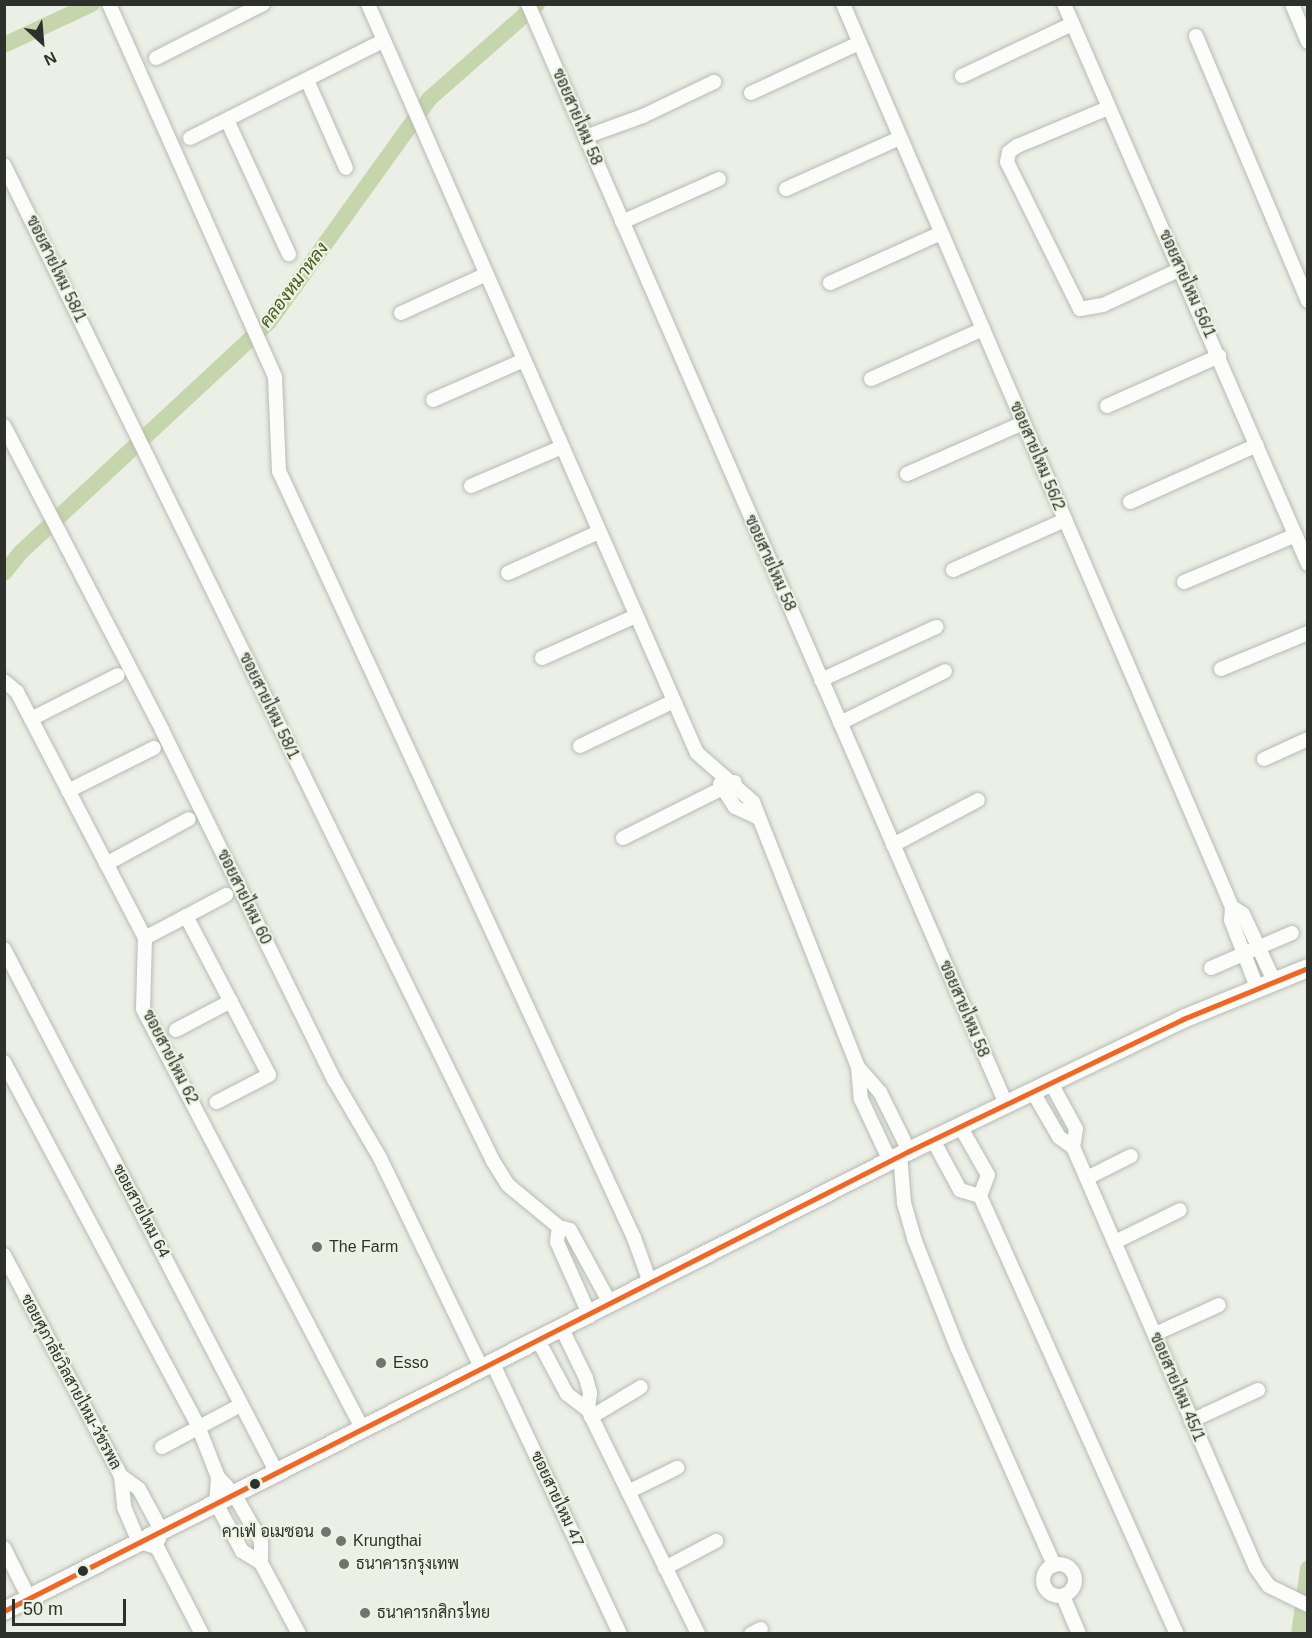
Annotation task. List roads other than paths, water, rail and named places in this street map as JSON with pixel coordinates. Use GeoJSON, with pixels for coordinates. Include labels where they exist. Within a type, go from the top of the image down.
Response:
{"type":"FeatureCollection","features":[{"type":"Feature","properties":{"kind":"main road"},"geometry":{"type":"LineString","coordinates":[[4,1611],[152,1540],[216,1503],[590,1316],[960,1126],[1183,1019],[1267,987],[1308,968]]}},
{"type":"Feature","properties":{"kind":"street"},"geometry":{"type":"LineString","coordinates":[[109,4],[275,377],[279,471],[634,1238],[651,1285]]}},
{"type":"Feature","properties":{"kind":"street"},"geometry":{"type":"LineString","coordinates":[[156,58],[263,4]]}},
{"type":"Feature","properties":{"kind":"street"},"geometry":{"type":"LineString","coordinates":[[368,4],[700,759],[719,776],[735,782],[750,796],[756,817],[858,1067],[861,1099],[900,1156]]}},
{"type":"Feature","properties":{"kind":"street","name":"ซอยสายไหม 58"},"geometry":{"type":"LineString","coordinates":[[528,4],[1006,1104]]}},
{"type":"Feature","properties":{"kind":"street","name":"ซอยสายไหม 56/2"},"geometry":{"type":"LineString","coordinates":[[843,4],[1232,907],[1231,920],[1243,953],[1267,987]]}},
{"type":"Feature","properties":{"kind":"street","name":"ซอยสายไหม 56/1"},"geometry":{"type":"LineString","coordinates":[[1064,4],[1308,564]]}},
{"type":"Feature","properties":{"kind":"street"},"geometry":{"type":"LineString","coordinates":[[1292,4],[1308,42]]}},
{"type":"Feature","properties":{"kind":"street"},"geometry":{"type":"LineString","coordinates":[[962,75],[1072,24]]}},
{"type":"Feature","properties":{"kind":"street"},"geometry":{"type":"LineString","coordinates":[[1196,36],[1308,301]]}},
{"type":"Feature","properties":{"kind":"street"},"geometry":{"type":"LineString","coordinates":[[190,138],[383,41]]}},
{"type":"Feature","properties":{"kind":"street"},"geometry":{"type":"LineString","coordinates":[[751,93],[859,43]]}},
{"type":"Feature","properties":{"kind":"street"},"geometry":{"type":"LineString","coordinates":[[308,80],[346,168]]}},
{"type":"Feature","properties":{"kind":"street"},"geometry":{"type":"LineString","coordinates":[[585,137],[643,116],[714,82]]}},
{"type":"Feature","properties":{"kind":"street"},"geometry":{"type":"LineString","coordinates":[[1108,108],[1017,146],[1009,152],[1007,162],[1080,309],[1103,305],[1181,269]]}},
{"type":"Feature","properties":{"kind":"street"},"geometry":{"type":"LineString","coordinates":[[226,120],[289,254]]}},
{"type":"Feature","properties":{"kind":"street"},"geometry":{"type":"LineString","coordinates":[[786,189],[900,138]]}},
{"type":"Feature","properties":{"kind":"street","name":"ซอยสายไหม 58/1"},"geometry":{"type":"LineString","coordinates":[[4,165],[493,1161],[508,1185],[559,1227],[570,1230],[611,1305]]}},
{"type":"Feature","properties":{"kind":"street"},"geometry":{"type":"LineString","coordinates":[[622,222],[719,179]]}},
{"type":"Feature","properties":{"kind":"street"},"geometry":{"type":"LineString","coordinates":[[830,283],[941,232]]}},
{"type":"Feature","properties":{"kind":"street"},"geometry":{"type":"LineString","coordinates":[[400,313],[487,274]]}},
{"type":"Feature","properties":{"kind":"street"},"geometry":{"type":"LineString","coordinates":[[871,379],[983,329]]}},
{"type":"Feature","properties":{"kind":"street"},"geometry":{"type":"LineString","coordinates":[[1107,406],[1219,356]]}},
{"type":"Feature","properties":{"kind":"street"},"geometry":{"type":"LineString","coordinates":[[433,400],[524,360]]}},
{"type":"Feature","properties":{"kind":"street"},"geometry":{"type":"LineString","coordinates":[[907,474],[1023,423]]}},
{"type":"Feature","properties":{"kind":"street","name":"ซอยสายไหม 60"},"geometry":{"type":"LineString","coordinates":[[4,426],[60,538],[162,730],[335,1081],[380,1158],[487,1366]]}},
{"type":"Feature","properties":{"kind":"street"},"geometry":{"type":"LineString","coordinates":[[1130,502],[1257,446]]}},
{"type":"Feature","properties":{"kind":"street"},"geometry":{"type":"LineString","coordinates":[[471,486],[562,447]]}},
{"type":"Feature","properties":{"kind":"street"},"geometry":{"type":"LineString","coordinates":[[953,570],[1065,520]]}},
{"type":"Feature","properties":{"kind":"street"},"geometry":{"type":"LineString","coordinates":[[508,573],[599,532]]}},
{"type":"Feature","properties":{"kind":"street"},"geometry":{"type":"LineString","coordinates":[[1184,582],[1296,535]]}},
{"type":"Feature","properties":{"kind":"street"},"geometry":{"type":"LineString","coordinates":[[542,658],[636,616]]}},
{"type":"Feature","properties":{"kind":"street"},"geometry":{"type":"LineString","coordinates":[[821,680],[936,627]]}},
{"type":"Feature","properties":{"kind":"street"},"geometry":{"type":"LineString","coordinates":[[1221,669],[1308,633]]}},
{"type":"Feature","properties":{"kind":"street"},"geometry":{"type":"LineString","coordinates":[[840,723],[945,672]]}},
{"type":"Feature","properties":{"kind":"street"},"geometry":{"type":"LineString","coordinates":[[31,719],[118,675]]}},
{"type":"Feature","properties":{"kind":"street","name":"ซอยสายไหม 62"},"geometry":{"type":"LineString","coordinates":[[4,681],[17,692],[145,938],[143,1010],[363,1429]]}},
{"type":"Feature","properties":{"kind":"street"},"geometry":{"type":"LineString","coordinates":[[580,746],[674,701]]}},
{"type":"Feature","properties":{"kind":"street"},"geometry":{"type":"LineString","coordinates":[[1264,759],[1308,739]]}},
{"type":"Feature","properties":{"kind":"street"},"geometry":{"type":"LineString","coordinates":[[68,791],[154,748]]}},
{"type":"Feature","properties":{"kind":"street"},"geometry":{"type":"LineString","coordinates":[[719,776],[722,790],[735,807],[756,817]]}},
{"type":"Feature","properties":{"kind":"street"},"geometry":{"type":"LineString","coordinates":[[623,838],[735,782]]}},
{"type":"Feature","properties":{"kind":"street"},"geometry":{"type":"LineString","coordinates":[[893,845],[978,800]]}},
{"type":"Feature","properties":{"kind":"street"},"geometry":{"type":"LineString","coordinates":[[106,864],[189,819]]}},
{"type":"Feature","properties":{"kind":"street"},"geometry":{"type":"LineString","coordinates":[[145,938],[226,895]]}},
{"type":"Feature","properties":{"kind":"street","name":"ซอยสายไหม 56/2"},"geometry":{"type":"LineString","coordinates":[[1232,907],[1243,914],[1260,946],[1267,987]]}},
{"type":"Feature","properties":{"kind":"street"},"geometry":{"type":"LineString","coordinates":[[186,916],[269,1075],[217,1102]]}},
{"type":"Feature","properties":{"kind":"street"},"geometry":{"type":"LineString","coordinates":[[1211,968],[1292,933]]}},
{"type":"Feature","properties":{"kind":"street","name":"ซอยสายไหม 64"},"geometry":{"type":"LineString","coordinates":[[4,949],[277,1473]]}},
{"type":"Feature","properties":{"kind":"street"},"geometry":{"type":"LineString","coordinates":[[176,1030],[231,1001]]}},
{"type":"Feature","properties":{"kind":"street"},"geometry":{"type":"LineString","coordinates":[[4,1062],[198,1426],[218,1477],[234,1494],[261,1541],[261,1563],[299,1634]]}},
{"type":"Feature","properties":{"kind":"street"},"geometry":{"type":"LineString","coordinates":[[858,1067],[880,1092],[900,1156],[904,1203],[915,1241],[957,1347],[1054,1564],[1070,1569],[1075,1579],[1072,1590],[1063,1596],[1052,1596],[1042,1582],[1045,1571],[1054,1564]]}},
{"type":"Feature","properties":{"kind":"street","name":"ซอยสายไหม 45/1"},"geometry":{"type":"LineString","coordinates":[[1051,1083],[1076,1129],[1074,1147],[1256,1568],[1269,1586],[1308,1605]]}},
{"type":"Feature","properties":{"kind":"street","name":"ซอยสายไหม 45/1"},"geometry":{"type":"LineString","coordinates":[[1033,1092],[1059,1137],[1074,1147]]}},
{"type":"Feature","properties":{"kind":"street"},"geometry":{"type":"LineString","coordinates":[[960,1126],[988,1175],[980,1196],[1178,1634]]}},
{"type":"Feature","properties":{"kind":"street"},"geometry":{"type":"LineString","coordinates":[[933,1140],[960,1190],[980,1196]]}},
{"type":"Feature","properties":{"kind":"street"},"geometry":{"type":"LineString","coordinates":[[1087,1178],[1131,1156]]}},
{"type":"Feature","properties":{"kind":"street"},"geometry":{"type":"LineString","coordinates":[[1115,1242],[1180,1210]]}},
{"type":"Feature","properties":{"kind":"street"},"geometry":{"type":"LineString","coordinates":[[559,1227],[557,1242],[590,1316]]}},
{"type":"Feature","properties":{"kind":"street","name":"ซอยศุภาลัยวิลสายไหม-วัชรพล"},"geometry":{"type":"LineString","coordinates":[[4,1255],[121,1476]]}},
{"type":"Feature","properties":{"kind":"street"},"geometry":{"type":"LineString","coordinates":[[1155,1334],[1219,1305]]}},
{"type":"Feature","properties":{"kind":"street"},"geometry":{"type":"LineString","coordinates":[[562,1329],[586,1378],[590,1393],[590,1414]]}},
{"type":"Feature","properties":{"kind":"street"},"geometry":{"type":"LineString","coordinates":[[538,1340],[567,1394],[590,1414],[698,1634]]}},
{"type":"Feature","properties":{"kind":"street","name":"ซอยสายไหม 47"},"geometry":{"type":"LineString","coordinates":[[487,1366],[620,1634]]}},
{"type":"Feature","properties":{"kind":"street"},"geometry":{"type":"LineString","coordinates":[[590,1414],[641,1387]]}},
{"type":"Feature","properties":{"kind":"street"},"geometry":{"type":"LineString","coordinates":[[1191,1421],[1258,1390]]}},
{"type":"Feature","properties":{"kind":"street"},"geometry":{"type":"LineString","coordinates":[[162,1447],[235,1408]]}},
{"type":"Feature","properties":{"kind":"street"},"geometry":{"type":"LineString","coordinates":[[628,1492],[677,1468]]}},
{"type":"Feature","properties":{"kind":"street"},"geometry":{"type":"LineString","coordinates":[[121,1476],[140,1489],[152,1540]]}},
{"type":"Feature","properties":{"kind":"street"},"geometry":{"type":"LineString","coordinates":[[121,1476],[124,1507],[152,1540],[202,1634]]}},
{"type":"Feature","properties":{"kind":"street"},"geometry":{"type":"LineString","coordinates":[[218,1477],[216,1503],[242,1551],[261,1563]]}},
{"type":"Feature","properties":{"kind":"street"},"geometry":{"type":"LineString","coordinates":[[665,1568],[716,1541]]}},
{"type":"Feature","properties":{"kind":"street"},"geometry":{"type":"LineString","coordinates":[[4,1548],[29,1598]]}},
{"type":"Feature","properties":{"kind":"street"},"geometry":{"type":"LineString","coordinates":[[1063,1596],[1079,1634]]}},
{"type":"Feature","properties":{"kind":"waterway"},"geometry":{"type":"LineString","coordinates":[[4,45],[92,4]]}},
{"type":"Feature","properties":{"kind":"waterway","name":"คลองหมาหลง"},"geometry":{"type":"LineString","coordinates":[[4,573],[20,553],[269,322],[429,99],[537,4]]}},
{"type":"Feature","properties":{"kind":"waterway"},"geometry":{"type":"LineString","coordinates":[[1299,1634],[1308,1569]]}},
{"type":"Feature","properties":{"kind":"place","name":"The Farm"},"geometry":{"type":"Point","coordinates":[317,1247]}},
{"type":"Feature","properties":{"kind":"place","name":"Esso"},"geometry":{"type":"Point","coordinates":[381,1363]}},
{"type":"Feature","properties":{"kind":"place","name":"คาเฟ่ อเมซอน"},"geometry":{"type":"Point","coordinates":[326,1532]}},
{"type":"Feature","properties":{"kind":"place","name":"Krungthai"},"geometry":{"type":"Point","coordinates":[341,1541]}},
{"type":"Feature","properties":{"kind":"place","name":"ธนาคารกรุงเทพ"},"geometry":{"type":"Point","coordinates":[344,1564]}},
{"type":"Feature","properties":{"kind":"place","name":"ธนาคารกสิกรไทย"},"geometry":{"type":"Point","coordinates":[365,1613]}}]}
